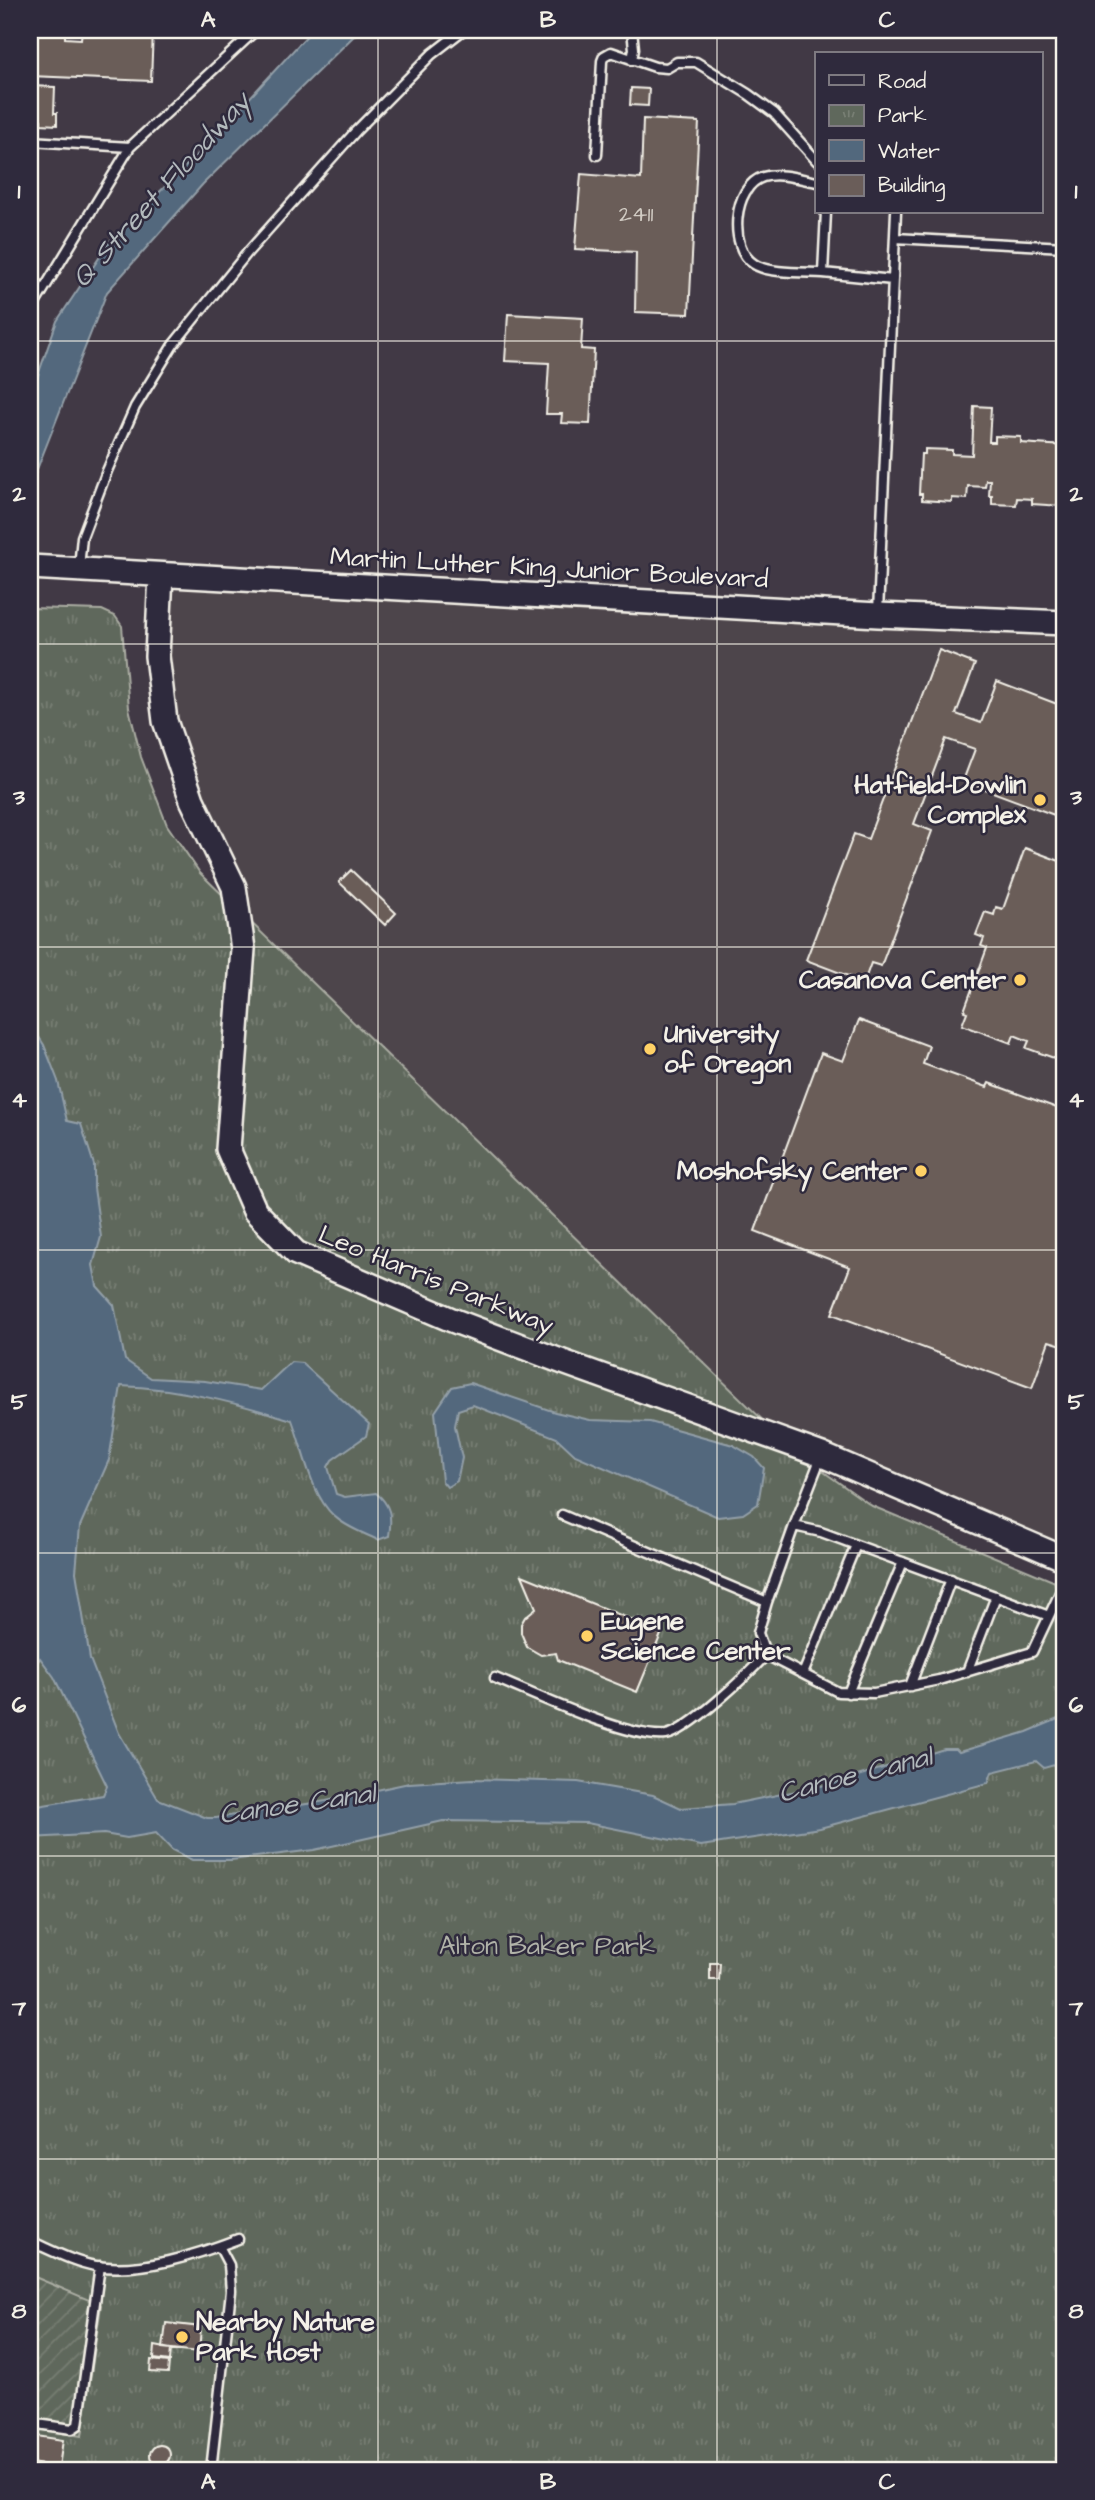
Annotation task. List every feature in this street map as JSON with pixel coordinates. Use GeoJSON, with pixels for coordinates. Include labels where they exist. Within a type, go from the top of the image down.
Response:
{"type":"FeatureCollection","features":[{"type":"Feature","properties":{"kind":"street","name":"Martin Luther King Junior Boulevard"},"geometry":{"type":"LineString","coordinates":[[30,567],[878,615],[1065,622]]}},
{"type":"Feature","properties":{"kind":"street","name":"Leo Harris Parkway"},"geometry":{"type":"LineString","coordinates":[[161,575],[158,656],[165,721],[192,800],[234,887],[243,949],[228,1149],[255,1211],[296,1253],[452,1320],[822,1455],[1065,1559]]}},
{"type":"Feature","properties":{"kind":"lane"},"geometry":{"type":"LineString","coordinates":[[30,312],[130,147],[247,34],[256,30]]}},
{"type":"Feature","properties":{"kind":"lane"},"geometry":{"type":"LineString","coordinates":[[78,570],[82,537],[112,460],[135,407],[173,345],[248,251],[356,131],[432,54],[463,30]]}},
{"type":"Feature","properties":{"kind":"lane"},"geometry":{"type":"LineString","coordinates":[[632,30],[632,60]]}},
{"type":"Feature","properties":{"kind":"lane"},"geometry":{"type":"LineString","coordinates":[[597,155],[602,61],[604,55],[611,52],[655,68],[667,68],[687,60],[696,62],[774,113],[815,159]]}},
{"type":"Feature","properties":{"kind":"lane"},"geometry":{"type":"LineString","coordinates":[[30,141],[130,147]]}},
{"type":"Feature","properties":{"kind":"lane"},"geometry":{"type":"LineString","coordinates":[[815,182],[763,177],[750,185],[741,197],[738,240],[754,265],[787,271],[893,280]]}},
{"type":"Feature","properties":{"kind":"lane"},"geometry":{"type":"LineString","coordinates":[[823,273],[826,214]]}},
{"type":"Feature","properties":{"kind":"lane"},"geometry":{"type":"LineString","coordinates":[[878,615],[896,214]]}},
{"type":"Feature","properties":{"kind":"lane"},"geometry":{"type":"LineString","coordinates":[[895,238],[1065,247]]}},
{"type":"Feature","properties":{"kind":"lane"},"geometry":{"type":"LineString","coordinates":[[822,1455],[766,1602],[758,1633],[766,1655],[838,1692],[874,1693],[910,1686],[1032,1652],[1065,1582]]}},
{"type":"Feature","properties":{"kind":"lane"},"geometry":{"type":"LineString","coordinates":[[562,1515],[766,1602]]}},
{"type":"Feature","properties":{"kind":"lane"},"geometry":{"type":"LineString","coordinates":[[794,1526],[821,1532],[1049,1616]]}},
{"type":"Feature","properties":{"kind":"lane"},"geometry":{"type":"LineString","coordinates":[[803,1674],[856,1545]]}},
{"type":"Feature","properties":{"kind":"lane"},"geometry":{"type":"LineString","coordinates":[[848,1693],[903,1562]]}},
{"type":"Feature","properties":{"kind":"lane"},"geometry":{"type":"LineString","coordinates":[[910,1686],[951,1580]]}},
{"type":"Feature","properties":{"kind":"lane"},"geometry":{"type":"LineString","coordinates":[[967,1672],[996,1596]]}},
{"type":"Feature","properties":{"kind":"lane"},"geometry":{"type":"LineString","coordinates":[[495,1678],[628,1730],[668,1735],[739,1684],[766,1655]]}},
{"type":"Feature","properties":{"kind":"lane"},"geometry":{"type":"LineString","coordinates":[[30,2241],[72,2259],[100,2266],[127,2268],[238,2239]]}},
{"type":"Feature","properties":{"kind":"lane"},"geometry":{"type":"LineString","coordinates":[[211,2470],[231,2291],[229,2265],[219,2246]]}},
{"type":"Feature","properties":{"kind":"lane"},"geometry":{"type":"LineString","coordinates":[[30,2423],[72,2429],[78,2425],[100,2266]]}},
{"type":"Feature","properties":{"kind":"shaded area","name":"University of Oregon"},"geometry":{"type":"Polygon","coordinates":[[[161,575],[1065,623],[1065,1559],[563,1362],[243,949],[165,721],[161,575]]]}},
{"type":"Feature","properties":{"kind":"green space","name":"Alton Baker Park"},"geometry":{"type":"Polygon","coordinates":[[[30,608],[102,610],[115,616],[122,626],[129,708],[141,757],[167,825],[200,873],[773,1430],[800,1455],[872,1506],[1065,1586],[1065,2470],[30,2470],[30,608]]]}},
{"type":"Feature","properties":{"kind":"green space"},"geometry":{"type":"Polygon","coordinates":[[[30,2275],[101,2305],[82,2436],[30,2428],[30,2275]]]}},
{"type":"Feature","properties":{"kind":"water"},"geometry":{"type":"Polygon","coordinates":[[[312,30],[360,30],[203,184],[107,292],[30,487],[30,398],[57,321],[111,240],[197,155],[312,30]]]}},
{"type":"Feature","properties":{"kind":"water","name":"Canoe Canal"},"geometry":{"type":"Polygon","coordinates":[[[30,1023],[44,1045],[58,1081],[67,1121],[81,1124],[94,1165],[94,1188],[101,1237],[93,1265],[97,1286],[114,1305],[125,1360],[151,1378],[205,1381],[261,1390],[291,1362],[302,1363],[369,1424],[366,1436],[332,1460],[328,1467],[336,1494],[345,1497],[376,1493],[385,1502],[390,1517],[389,1536],[378,1540],[349,1527],[334,1516],[319,1496],[292,1420],[208,1397],[121,1386],[109,1460],[80,1526],[76,1572],[90,1659],[119,1733],[158,1799],[207,1818],[216,1818],[326,1801],[409,1783],[473,1779],[578,1782],[653,1795],[681,1808],[733,1804],[835,1783],[944,1749],[956,1749],[959,1752],[1027,1732],[1065,1716],[1065,1762],[1044,1768],[1036,1761],[992,1772],[988,1783],[820,1828],[701,1846],[587,1823],[443,1821],[314,1850],[231,1860],[192,1860],[172,1850],[156,1833],[127,1838],[104,1834],[30,1838],[30,1801],[38,1806],[103,1795],[107,1786],[54,1677],[40,1658],[30,1674],[30,1023]]]}},
{"type":"Feature","properties":{"kind":"water"},"geometry":{"type":"Polygon","coordinates":[[[470,1383],[555,1412],[590,1420],[650,1422],[733,1445],[754,1457],[764,1468],[758,1504],[743,1514],[718,1517],[575,1455],[557,1438],[473,1405],[458,1410],[455,1426],[462,1458],[457,1481],[447,1487],[442,1481],[435,1412],[452,1387],[470,1383]]]}},
{"type":"Feature","properties":{"kind":"building"},"geometry":{"type":"Polygon","coordinates":[[[30,30],[65,30],[65,38],[81,39],[82,30],[153,30],[151,81],[30,76],[30,30]]]}},
{"type":"Feature","properties":{"kind":"building"},"geometry":{"type":"Polygon","coordinates":[[[1063,30],[1065,97],[1060,97],[1063,30]]]}},
{"type":"Feature","properties":{"kind":"building"},"geometry":{"type":"Polygon","coordinates":[[[30,86],[55,87],[54,113],[57,113],[57,125],[30,120],[30,86]]]}},
{"type":"Feature","properties":{"kind":"building"},"geometry":{"type":"Polygon","coordinates":[[[631,88],[649,89],[648,106],[630,105],[631,88]]]}},
{"type":"Feature","properties":{"kind":"building"},"geometry":{"type":"Polygon","coordinates":[[[643,119],[699,122],[689,314],[635,312],[636,252],[575,249],[581,174],[641,179],[643,119]]]}},
{"type":"Feature","properties":{"kind":"building"},"geometry":{"type":"Polygon","coordinates":[[[508,314],[583,318],[581,349],[594,350],[590,424],[561,423],[562,414],[546,414],[549,363],[505,361],[508,314]]]}},
{"type":"Feature","properties":{"kind":"building"},"geometry":{"type":"Polygon","coordinates":[[[974,406],[991,407],[989,442],[995,442],[995,436],[1021,437],[1021,443],[1065,446],[1065,501],[1062,501],[1062,506],[1032,504],[1032,499],[1017,498],[1016,505],[992,504],[992,496],[989,496],[990,480],[986,480],[985,487],[968,486],[967,499],[952,498],[952,502],[922,500],[922,494],[919,494],[921,454],[925,454],[925,449],[952,450],[952,454],[972,455],[974,406]]]}},
{"type":"Feature","properties":{"kind":"building","name":"Hatfield-Dowlin Complex"},"geometry":{"type":"Polygon","coordinates":[[[939,650],[975,664],[956,714],[981,723],[997,681],[1065,707],[1065,819],[963,781],[975,749],[946,739],[914,824],[932,831],[881,966],[871,963],[864,982],[806,960],[854,834],[868,839],[939,650]]]}},
{"type":"Feature","properties":{"kind":"building","name":"Casanova Center"},"geometry":{"type":"Polygon","coordinates":[[[1025,848],[1065,863],[1065,1062],[1026,1048],[1029,1041],[1014,1035],[1011,1043],[962,1025],[967,1012],[964,1011],[987,948],[981,946],[984,938],[976,935],[985,912],[994,915],[996,907],[1003,909],[1025,848]]]}},
{"type":"Feature","properties":{"kind":"building"},"geometry":{"type":"Polygon","coordinates":[[[351,870],[396,913],[385,925],[339,882],[351,870]]]}},
{"type":"Feature","properties":{"kind":"building","name":"Moshofsky Center"},"geometry":{"type":"Polygon","coordinates":[[[859,1020],[929,1046],[923,1064],[987,1087],[989,1083],[1065,1111],[1065,1346],[1049,1341],[1032,1388],[832,1314],[850,1267],[755,1231],[821,1053],[843,1061],[859,1020]]]}},
{"type":"Feature","properties":{"kind":"building"},"geometry":{"type":"Polygon","coordinates":[[[522,1575],[662,1632],[637,1692],[558,1660],[556,1653],[541,1655],[527,1647],[521,1633],[521,1624],[536,1608],[522,1575]]]}},
{"type":"Feature","properties":{"kind":"building"},"geometry":{"type":"Polygon","coordinates":[[[710,1963],[720,1963],[719,1980],[710,1980],[710,1963]]]}},
{"type":"Feature","properties":{"kind":"building","name":"Nearby Nature Park Host"},"geometry":{"type":"Polygon","coordinates":[[[166,2323],[201,2327],[199,2352],[163,2348],[166,2323]]]}},
{"type":"Feature","properties":{"kind":"building"},"geometry":{"type":"Polygon","coordinates":[[[155,2346],[171,2349],[170,2361],[154,2359],[155,2346]]]}},
{"type":"Feature","properties":{"kind":"building"},"geometry":{"type":"Polygon","coordinates":[[[151,2360],[169,2362],[168,2373],[150,2372],[151,2360]]]}},
{"type":"Feature","properties":{"kind":"building"},"geometry":{"type":"Polygon","coordinates":[[[30,2435],[63,2440],[59,2467],[30,2463],[30,2435]]]}},
{"type":"Feature","properties":{"kind":"building"},"geometry":{"type":"Polygon","coordinates":[[[160,2445],[167,2448],[170,2455],[167,2462],[160,2465],[153,2462],[150,2455],[153,2448],[160,2445]]]}},
{"type":"Feature","properties":{"kind":"place","name":"Hatfield-Dowlin Complex"},"geometry":{"type":"Point","coordinates":[1040,800]}},
{"type":"Feature","properties":{"kind":"place","name":"Casanova Center"},"geometry":{"type":"Point","coordinates":[1020,980]}},
{"type":"Feature","properties":{"kind":"place","name":"University of Oregon"},"geometry":{"type":"Point","coordinates":[650,1049]}},
{"type":"Feature","properties":{"kind":"place","name":"Moshofsky Center"},"geometry":{"type":"Point","coordinates":[921,1171]}},
{"type":"Feature","properties":{"kind":"place","name":"Eugene Science Center"},"geometry":{"type":"Point","coordinates":[587,1636]}},
{"type":"Feature","properties":{"kind":"place","name":"Nearby Nature Park Host"},"geometry":{"type":"Point","coordinates":[182,2337]}},
{"type":"Feature","properties":{"kind":"water label","name":"Q Street Floodway"},"geometry":{"type":"Point","coordinates":[161,190]}}]}
